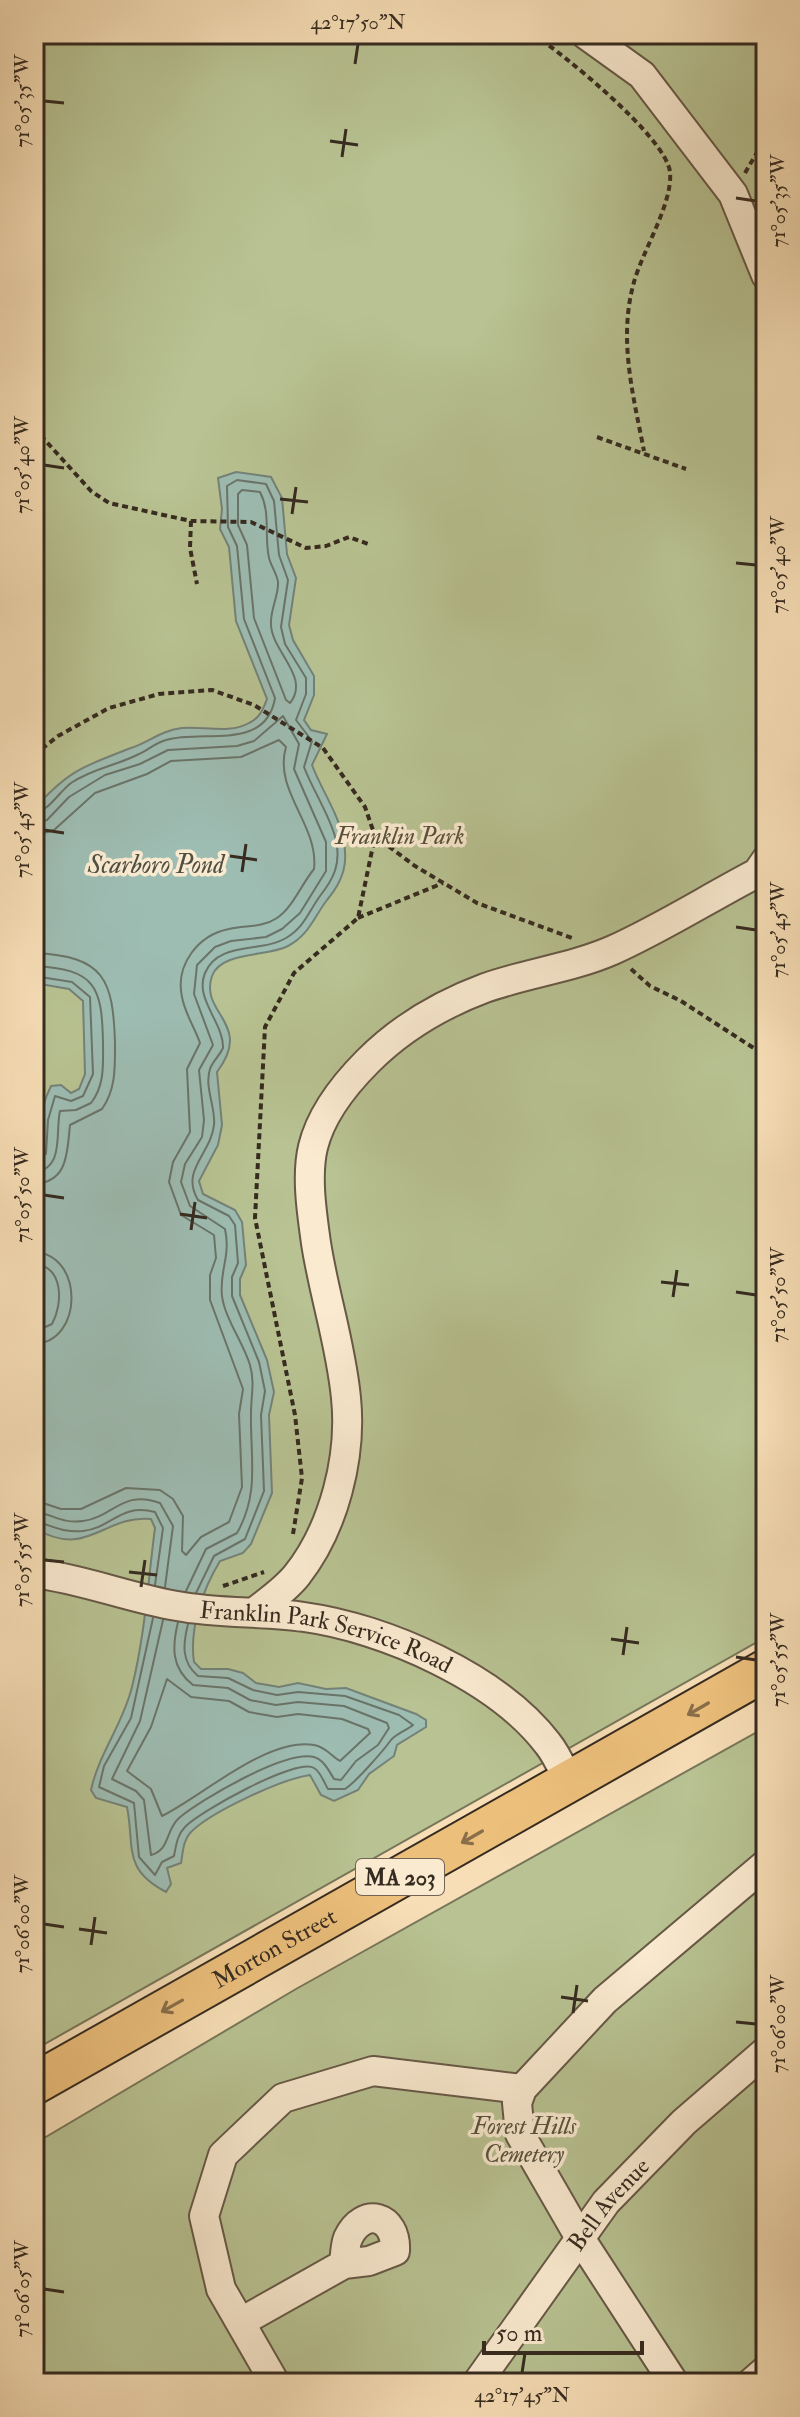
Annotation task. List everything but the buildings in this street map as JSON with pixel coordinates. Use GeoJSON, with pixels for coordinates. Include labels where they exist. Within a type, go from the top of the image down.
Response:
{"type":"FeatureCollection","features":[{"type":"Feature","properties":{"kind":"highway","name":"Morton Street"},"geometry":{"type":"LineString","coordinates":[[34,2084],[766,1670]]}},
{"type":"Feature","properties":{"kind":"highway","name":"Morton Street"},"geometry":{"type":"LineString","coordinates":[[34,2115],[766,1702]]}},
{"type":"Feature","properties":{"kind":"street"},"geometry":{"type":"LineString","coordinates":[[585,34],[642,75],[733,194],[766,275]]}},
{"type":"Feature","properties":{"kind":"street"},"geometry":{"type":"LineString","coordinates":[[256,1611],[295,1578],[311,1555],[333,1506],[346,1444],[347,1399],[312,1214],[312,1149],[322,1122],[359,1071],[409,1026],[487,987],[551,972],[613,950],[757,873],[766,860]]}},
{"type":"Feature","properties":{"kind":"street","name":"Franklin Park Service Road"},"geometry":{"type":"LineString","coordinates":[[34,1573],[213,1612],[256,1611],[309,1617],[406,1643],[470,1678],[528,1721],[550,1746],[569,1782]]}},
{"type":"Feature","properties":{"kind":"street"},"geometry":{"type":"LineString","coordinates":[[674,2383],[580,2238],[520,2134],[517,2103],[522,2089],[605,2000],[766,1864]]}},
{"type":"Feature","properties":{"kind":"street","name":"Bell Avenue"},"geometry":{"type":"LineString","coordinates":[[477,2383],[617,2190],[684,2122],[766,2051]]}},
{"type":"Feature","properties":{"kind":"street"},"geometry":{"type":"LineString","coordinates":[[275,2383],[221,2289],[204,2216],[223,2155],[283,2098],[373,2071],[522,2089]]}},
{"type":"Feature","properties":{"kind":"street"},"geometry":{"type":"LineString","coordinates":[[241,2322],[344,2264]]}},
{"type":"Feature","properties":{"kind":"street"},"geometry":{"type":"LineString","coordinates":[[751,2383],[766,2370]]}},
{"type":"Feature","properties":{"kind":"path"},"geometry":{"type":"LineString","coordinates":[[533,34],[575,63],[599,85],[659,150],[670,170],[663,208],[633,283],[625,337],[644,451]]}},
{"type":"Feature","properties":{"kind":"path"},"geometry":{"type":"LineString","coordinates":[[733,194],[766,137]]}},
{"type":"Feature","properties":{"kind":"path"},"geometry":{"type":"LineString","coordinates":[[34,428],[100,498],[122,507],[191,521],[251,522],[306,548],[349,537],[371,545]]}},
{"type":"Feature","properties":{"kind":"path"},"geometry":{"type":"LineString","coordinates":[[597,437],[644,451],[686,469]]}},
{"type":"Feature","properties":{"kind":"path"},"geometry":{"type":"LineString","coordinates":[[191,521],[190,548],[197,584]]}},
{"type":"Feature","properties":{"kind":"path"},"geometry":{"type":"LineString","coordinates":[[34,755],[58,736],[109,708],[159,694],[212,690],[254,705],[323,748],[365,807],[375,836],[443,883],[477,903],[534,926],[613,950],[650,986],[681,1001],[766,1056]]}},
{"type":"Feature","properties":{"kind":"path"},"geometry":{"type":"LineString","coordinates":[[358,918],[443,883]]}},
{"type":"Feature","properties":{"kind":"green space","name":"Franklin Park"},"geometry":{"type":"Polygon","coordinates":[[[34,34],[766,34],[766,1637],[34,2050],[34,34]]]}},
{"type":"Feature","properties":{"kind":"green space","name":"Forest Hills Cemetery"},"geometry":{"type":"Polygon","coordinates":[[[766,1727],[766,2383],[34,2383],[34,2144],[296,1989],[766,1727]]]}},
{"type":"Feature","properties":{"kind":"water","name":"Scarboro Pond"},"geometry":{"type":"Polygon","coordinates":[[[236,472],[271,477],[282,498],[287,554],[296,578],[289,625],[293,640],[314,676],[314,695],[304,720],[311,730],[327,734],[312,765],[337,819],[345,856],[337,886],[301,937],[279,949],[225,962],[212,976],[212,1000],[228,1030],[230,1042],[227,1055],[217,1072],[222,1125],[218,1145],[199,1181],[203,1194],[235,1210],[242,1222],[246,1265],[240,1279],[240,1295],[267,1360],[274,1392],[269,1415],[272,1493],[251,1544],[243,1553],[220,1561],[208,1584],[196,1622],[194,1662],[201,1669],[228,1669],[243,1673],[256,1683],[279,1687],[298,1683],[326,1689],[346,1688],[416,1714],[426,1720],[426,1727],[397,1745],[394,1756],[369,1774],[358,1790],[334,1801],[321,1795],[310,1775],[265,1790],[213,1816],[190,1833],[181,1863],[167,1868],[171,1884],[166,1892],[142,1875],[136,1866],[127,1807],[96,1798],[91,1790],[132,1687],[143,1628],[155,1528],[151,1519],[135,1519],[82,1538],[68,1539],[53,1537],[34,1528],[34,1323],[39,1303],[31,1238],[36,1157],[43,1110],[51,1086],[61,1085],[71,1093],[79,1089],[85,1074],[83,1001],[69,989],[34,983],[34,809],[78,771],[162,734],[182,728],[233,728],[253,721],[261,713],[267,699],[236,621],[229,547],[220,529],[222,509],[218,478],[236,472]]]}}]}
